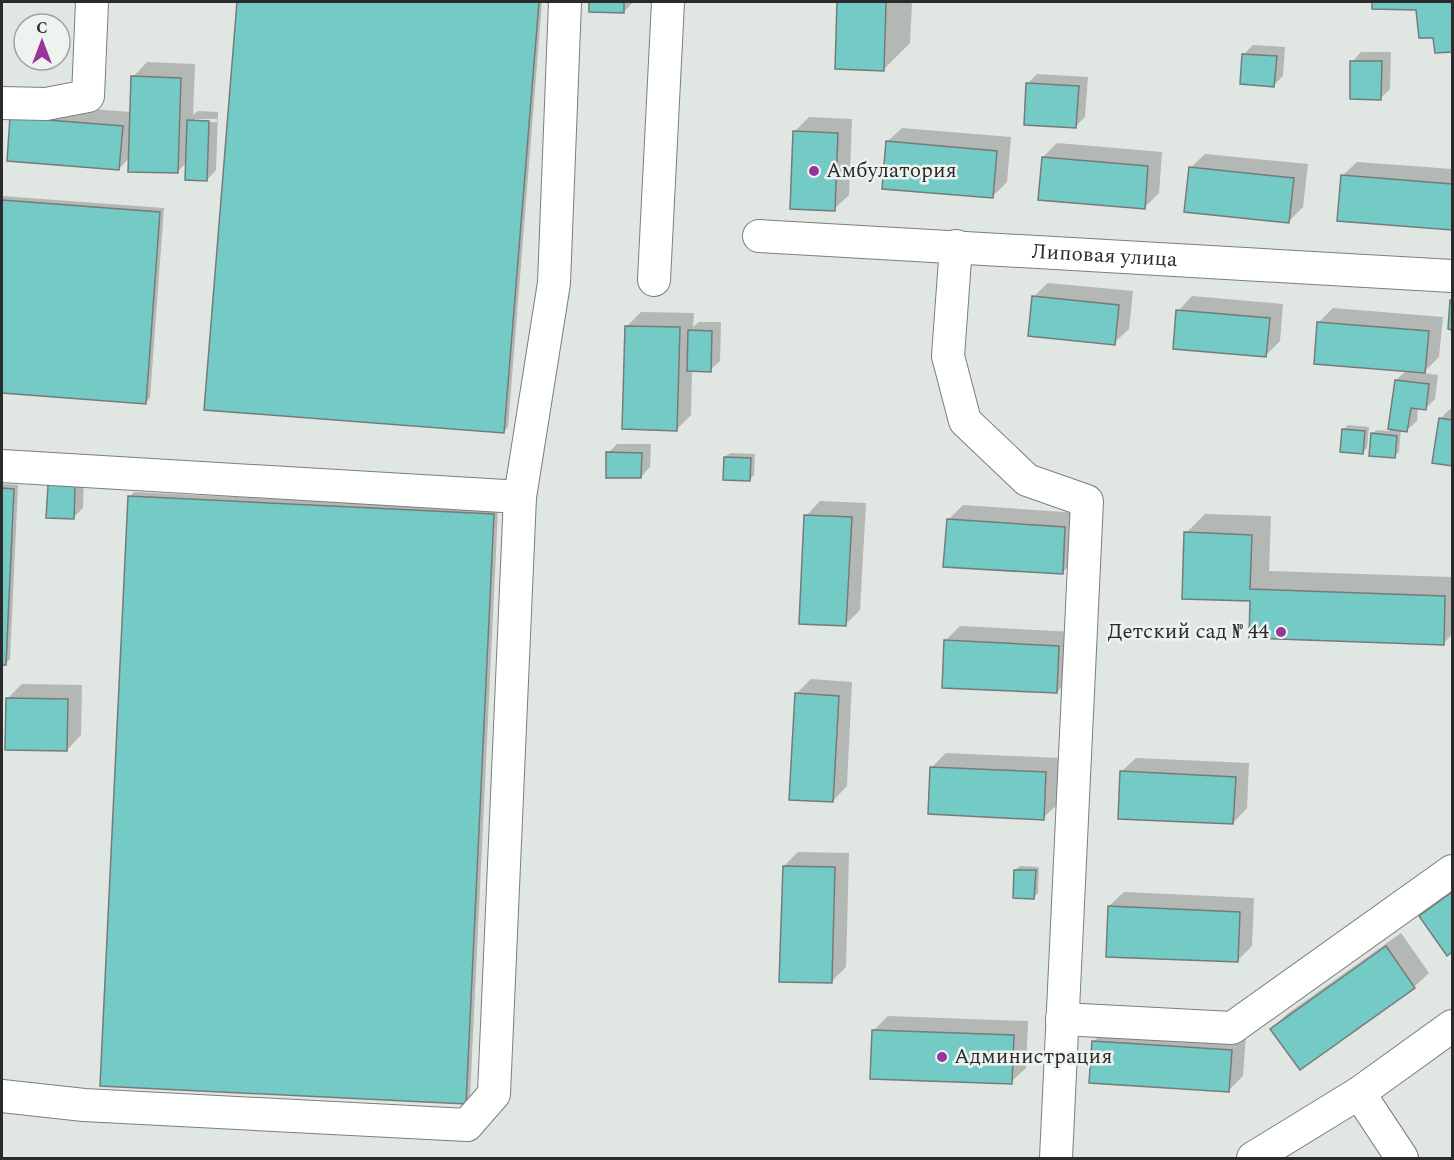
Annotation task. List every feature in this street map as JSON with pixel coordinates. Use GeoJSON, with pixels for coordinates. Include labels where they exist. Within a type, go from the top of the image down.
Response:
{"type":"FeatureCollection","features":[{"type":"Feature","properties":{"kind":"street"},"geometry":{"type":"LineString","coordinates":[[2,104],[46,104],[88,96],[92,2]]}},
{"type":"Feature","properties":{"kind":"street"},"geometry":{"type":"LineString","coordinates":[[2,1096],[84,1105],[467,1125],[494,1094],[520,497],[554,283],[565,2]]}},
{"type":"Feature","properties":{"kind":"street"},"geometry":{"type":"LineString","coordinates":[[654,280],[668,2]]}},
{"type":"Feature","properties":{"kind":"street","name":"Липовая улица"},"geometry":{"type":"LineString","coordinates":[[759,236],[1452,276]]}},
{"type":"Feature","properties":{"kind":"street"},"geometry":{"type":"LineString","coordinates":[[956,246],[948,356],[965,422],[1027,480],[1087,501],[1056,1158]]}},
{"type":"Feature","properties":{"kind":"street"},"geometry":{"type":"LineString","coordinates":[[2,466],[520,497]]}},
{"type":"Feature","properties":{"kind":"street"},"geometry":{"type":"LineString","coordinates":[[1062,1019],[1232,1028],[1452,871]]}},
{"type":"Feature","properties":{"kind":"street"},"geometry":{"type":"LineString","coordinates":[[1253,1158],[1359,1093],[1452,1026]]}},
{"type":"Feature","properties":{"kind":"street"},"geometry":{"type":"LineString","coordinates":[[1359,1093],[1402,1158]]}},
{"type":"Feature","properties":{"kind":"building"},"geometry":{"type":"Polygon","coordinates":[[[237,2],[539,2],[504,433],[204,410],[237,2]]]}},
{"type":"Feature","properties":{"kind":"building"},"geometry":{"type":"Polygon","coordinates":[[[589,2],[624,2],[624,13],[589,12],[589,2]]]}},
{"type":"Feature","properties":{"kind":"building"},"geometry":{"type":"Polygon","coordinates":[[[837,2],[886,2],[884,71],[835,69],[837,2]]]}},
{"type":"Feature","properties":{"kind":"building"},"geometry":{"type":"Polygon","coordinates":[[[1372,2],[1452,2],[1452,52],[1435,53],[1433,38],[1419,38],[1416,10],[1372,9],[1372,2]]]}},
{"type":"Feature","properties":{"kind":"building"},"geometry":{"type":"Polygon","coordinates":[[[1242,54],[1277,56],[1274,87],[1240,84],[1242,54]]]}},
{"type":"Feature","properties":{"kind":"building"},"geometry":{"type":"Polygon","coordinates":[[[1350,61],[1382,61],[1381,100],[1350,99],[1350,61]]]}},
{"type":"Feature","properties":{"kind":"building"},"geometry":{"type":"Polygon","coordinates":[[[131,76],[181,78],[178,173],[128,172],[131,76]]]}},
{"type":"Feature","properties":{"kind":"building"},"geometry":{"type":"Polygon","coordinates":[[[1026,83],[1079,86],[1076,128],[1024,125],[1026,83]]]}},
{"type":"Feature","properties":{"kind":"building"},"geometry":{"type":"Polygon","coordinates":[[[10,117],[123,126],[119,170],[7,161],[10,117]]]}},
{"type":"Feature","properties":{"kind":"building"},"geometry":{"type":"Polygon","coordinates":[[[187,120],[209,121],[207,181],[185,180],[187,120]]]}},
{"type":"Feature","properties":{"kind":"building","name":"Амбулатория"},"geometry":{"type":"Polygon","coordinates":[[[793,131],[838,133],[835,211],[790,209],[793,131]]]}},
{"type":"Feature","properties":{"kind":"building"},"geometry":{"type":"Polygon","coordinates":[[[886,141],[997,151],[993,198],[882,189],[886,141]]]}},
{"type":"Feature","properties":{"kind":"building"},"geometry":{"type":"Polygon","coordinates":[[[1042,157],[1148,166],[1145,209],[1038,200],[1042,157]]]}},
{"type":"Feature","properties":{"kind":"building"},"geometry":{"type":"Polygon","coordinates":[[[1189,167],[1294,178],[1289,223],[1184,212],[1189,167]]]}},
{"type":"Feature","properties":{"kind":"building"},"geometry":{"type":"Polygon","coordinates":[[[1341,175],[1452,184],[1452,230],[1337,221],[1341,175]]]}},
{"type":"Feature","properties":{"kind":"building"},"geometry":{"type":"Polygon","coordinates":[[[2,200],[160,212],[146,404],[2,393],[2,200]]]}},
{"type":"Feature","properties":{"kind":"building"},"geometry":{"type":"Polygon","coordinates":[[[1032,296],[1119,305],[1115,345],[1028,336],[1032,296]]]}},
{"type":"Feature","properties":{"kind":"building"},"geometry":{"type":"Polygon","coordinates":[[[1450,300],[1452,300],[1452,330],[1448,329],[1450,300]]]}},
{"type":"Feature","properties":{"kind":"building"},"geometry":{"type":"Polygon","coordinates":[[[1176,310],[1270,318],[1266,357],[1173,349],[1176,310]]]}},
{"type":"Feature","properties":{"kind":"building"},"geometry":{"type":"Polygon","coordinates":[[[1317,322],[1429,331],[1425,373],[1314,364],[1317,322]]]}},
{"type":"Feature","properties":{"kind":"building"},"geometry":{"type":"Polygon","coordinates":[[[625,326],[680,327],[677,431],[622,429],[625,326]]]}},
{"type":"Feature","properties":{"kind":"building"},"geometry":{"type":"Polygon","coordinates":[[[688,330],[712,331],[711,372],[687,371],[688,330]]]}},
{"type":"Feature","properties":{"kind":"building"},"geometry":{"type":"Polygon","coordinates":[[[1395,380],[1429,384],[1426,410],[1411,408],[1407,432],[1388,429],[1395,380]]]}},
{"type":"Feature","properties":{"kind":"building"},"geometry":{"type":"Polygon","coordinates":[[[1439,418],[1452,420],[1452,466],[1432,463],[1439,418]]]}},
{"type":"Feature","properties":{"kind":"building"},"geometry":{"type":"Polygon","coordinates":[[[1342,429],[1365,431],[1363,454],[1340,452],[1342,429]]]}},
{"type":"Feature","properties":{"kind":"building"},"geometry":{"type":"Polygon","coordinates":[[[1371,433],[1397,436],[1395,458],[1369,456],[1371,433]]]}},
{"type":"Feature","properties":{"kind":"building"},"geometry":{"type":"Polygon","coordinates":[[[606,452],[642,453],[641,478],[606,478],[606,452]]]}},
{"type":"Feature","properties":{"kind":"building"},"geometry":{"type":"Polygon","coordinates":[[[724,457],[751,458],[750,481],[723,480],[724,457]]]}},
{"type":"Feature","properties":{"kind":"building"},"geometry":{"type":"Polygon","coordinates":[[[48,485],[75,486],[74,519],[46,518],[48,485]]]}},
{"type":"Feature","properties":{"kind":"building"},"geometry":{"type":"Polygon","coordinates":[[[2,488],[14,489],[6,665],[2,665],[2,488]]]}},
{"type":"Feature","properties":{"kind":"building"},"geometry":{"type":"Polygon","coordinates":[[[128,496],[494,514],[466,1104],[100,1086],[128,496]]]}},
{"type":"Feature","properties":{"kind":"building"},"geometry":{"type":"Polygon","coordinates":[[[804,515],[852,517],[846,626],[799,624],[804,515]]]}},
{"type":"Feature","properties":{"kind":"building"},"geometry":{"type":"Polygon","coordinates":[[[947,519],[1065,527],[1063,574],[943,567],[947,519]]]}},
{"type":"Feature","properties":{"kind":"building"},"geometry":{"type":"Polygon","coordinates":[[[1184,532],[1252,535],[1250,589],[1445,596],[1444,645],[1249,638],[1250,601],[1182,599],[1184,532]]]}},
{"type":"Feature","properties":{"kind":"building"},"geometry":{"type":"Polygon","coordinates":[[[944,640],[1059,646],[1057,693],[942,688],[944,640]]]}},
{"type":"Feature","properties":{"kind":"building"},"geometry":{"type":"Polygon","coordinates":[[[795,693],[839,696],[833,802],[789,800],[795,693]]]}},
{"type":"Feature","properties":{"kind":"building"},"geometry":{"type":"Polygon","coordinates":[[[6,698],[68,699],[67,751],[5,750],[6,698]]]}},
{"type":"Feature","properties":{"kind":"building"},"geometry":{"type":"Polygon","coordinates":[[[930,767],[1046,772],[1044,820],[928,814],[930,767]]]}},
{"type":"Feature","properties":{"kind":"building"},"geometry":{"type":"Polygon","coordinates":[[[1120,771],[1236,777],[1233,824],[1118,819],[1120,771]]]}},
{"type":"Feature","properties":{"kind":"building"},"geometry":{"type":"Polygon","coordinates":[[[783,866],[835,867],[832,983],[779,982],[783,866]]]}},
{"type":"Feature","properties":{"kind":"building"},"geometry":{"type":"Polygon","coordinates":[[[1014,870],[1036,870],[1034,899],[1013,898],[1014,870]]]}},
{"type":"Feature","properties":{"kind":"building"},"geometry":{"type":"Polygon","coordinates":[[[1452,892],[1452,952],[1447,956],[1419,916],[1452,892]]]}},
{"type":"Feature","properties":{"kind":"building"},"geometry":{"type":"Polygon","coordinates":[[[1108,906],[1240,912],[1238,962],[1106,957],[1108,906]]]}},
{"type":"Feature","properties":{"kind":"building"},"geometry":{"type":"Polygon","coordinates":[[[1386,946],[1415,988],[1300,1070],[1270,1029],[1386,946]]]}},
{"type":"Feature","properties":{"kind":"building","name":"Администрация"},"geometry":{"type":"Polygon","coordinates":[[[872,1030],[1014,1035],[1012,1084],[870,1079],[872,1030]]]}},
{"type":"Feature","properties":{"kind":"building"},"geometry":{"type":"Polygon","coordinates":[[[1092,1041],[1232,1050],[1229,1092],[1089,1083],[1092,1041]]]}},
{"type":"Feature","properties":{"kind":"place","name":"Амбулатория"},"geometry":{"type":"Point","coordinates":[814,171]}},
{"type":"Feature","properties":{"kind":"place","name":"Детский сад № 44"},"geometry":{"type":"Point","coordinates":[1281,632]}},
{"type":"Feature","properties":{"kind":"place","name":"Администрация"},"geometry":{"type":"Point","coordinates":[942,1057]}}]}
